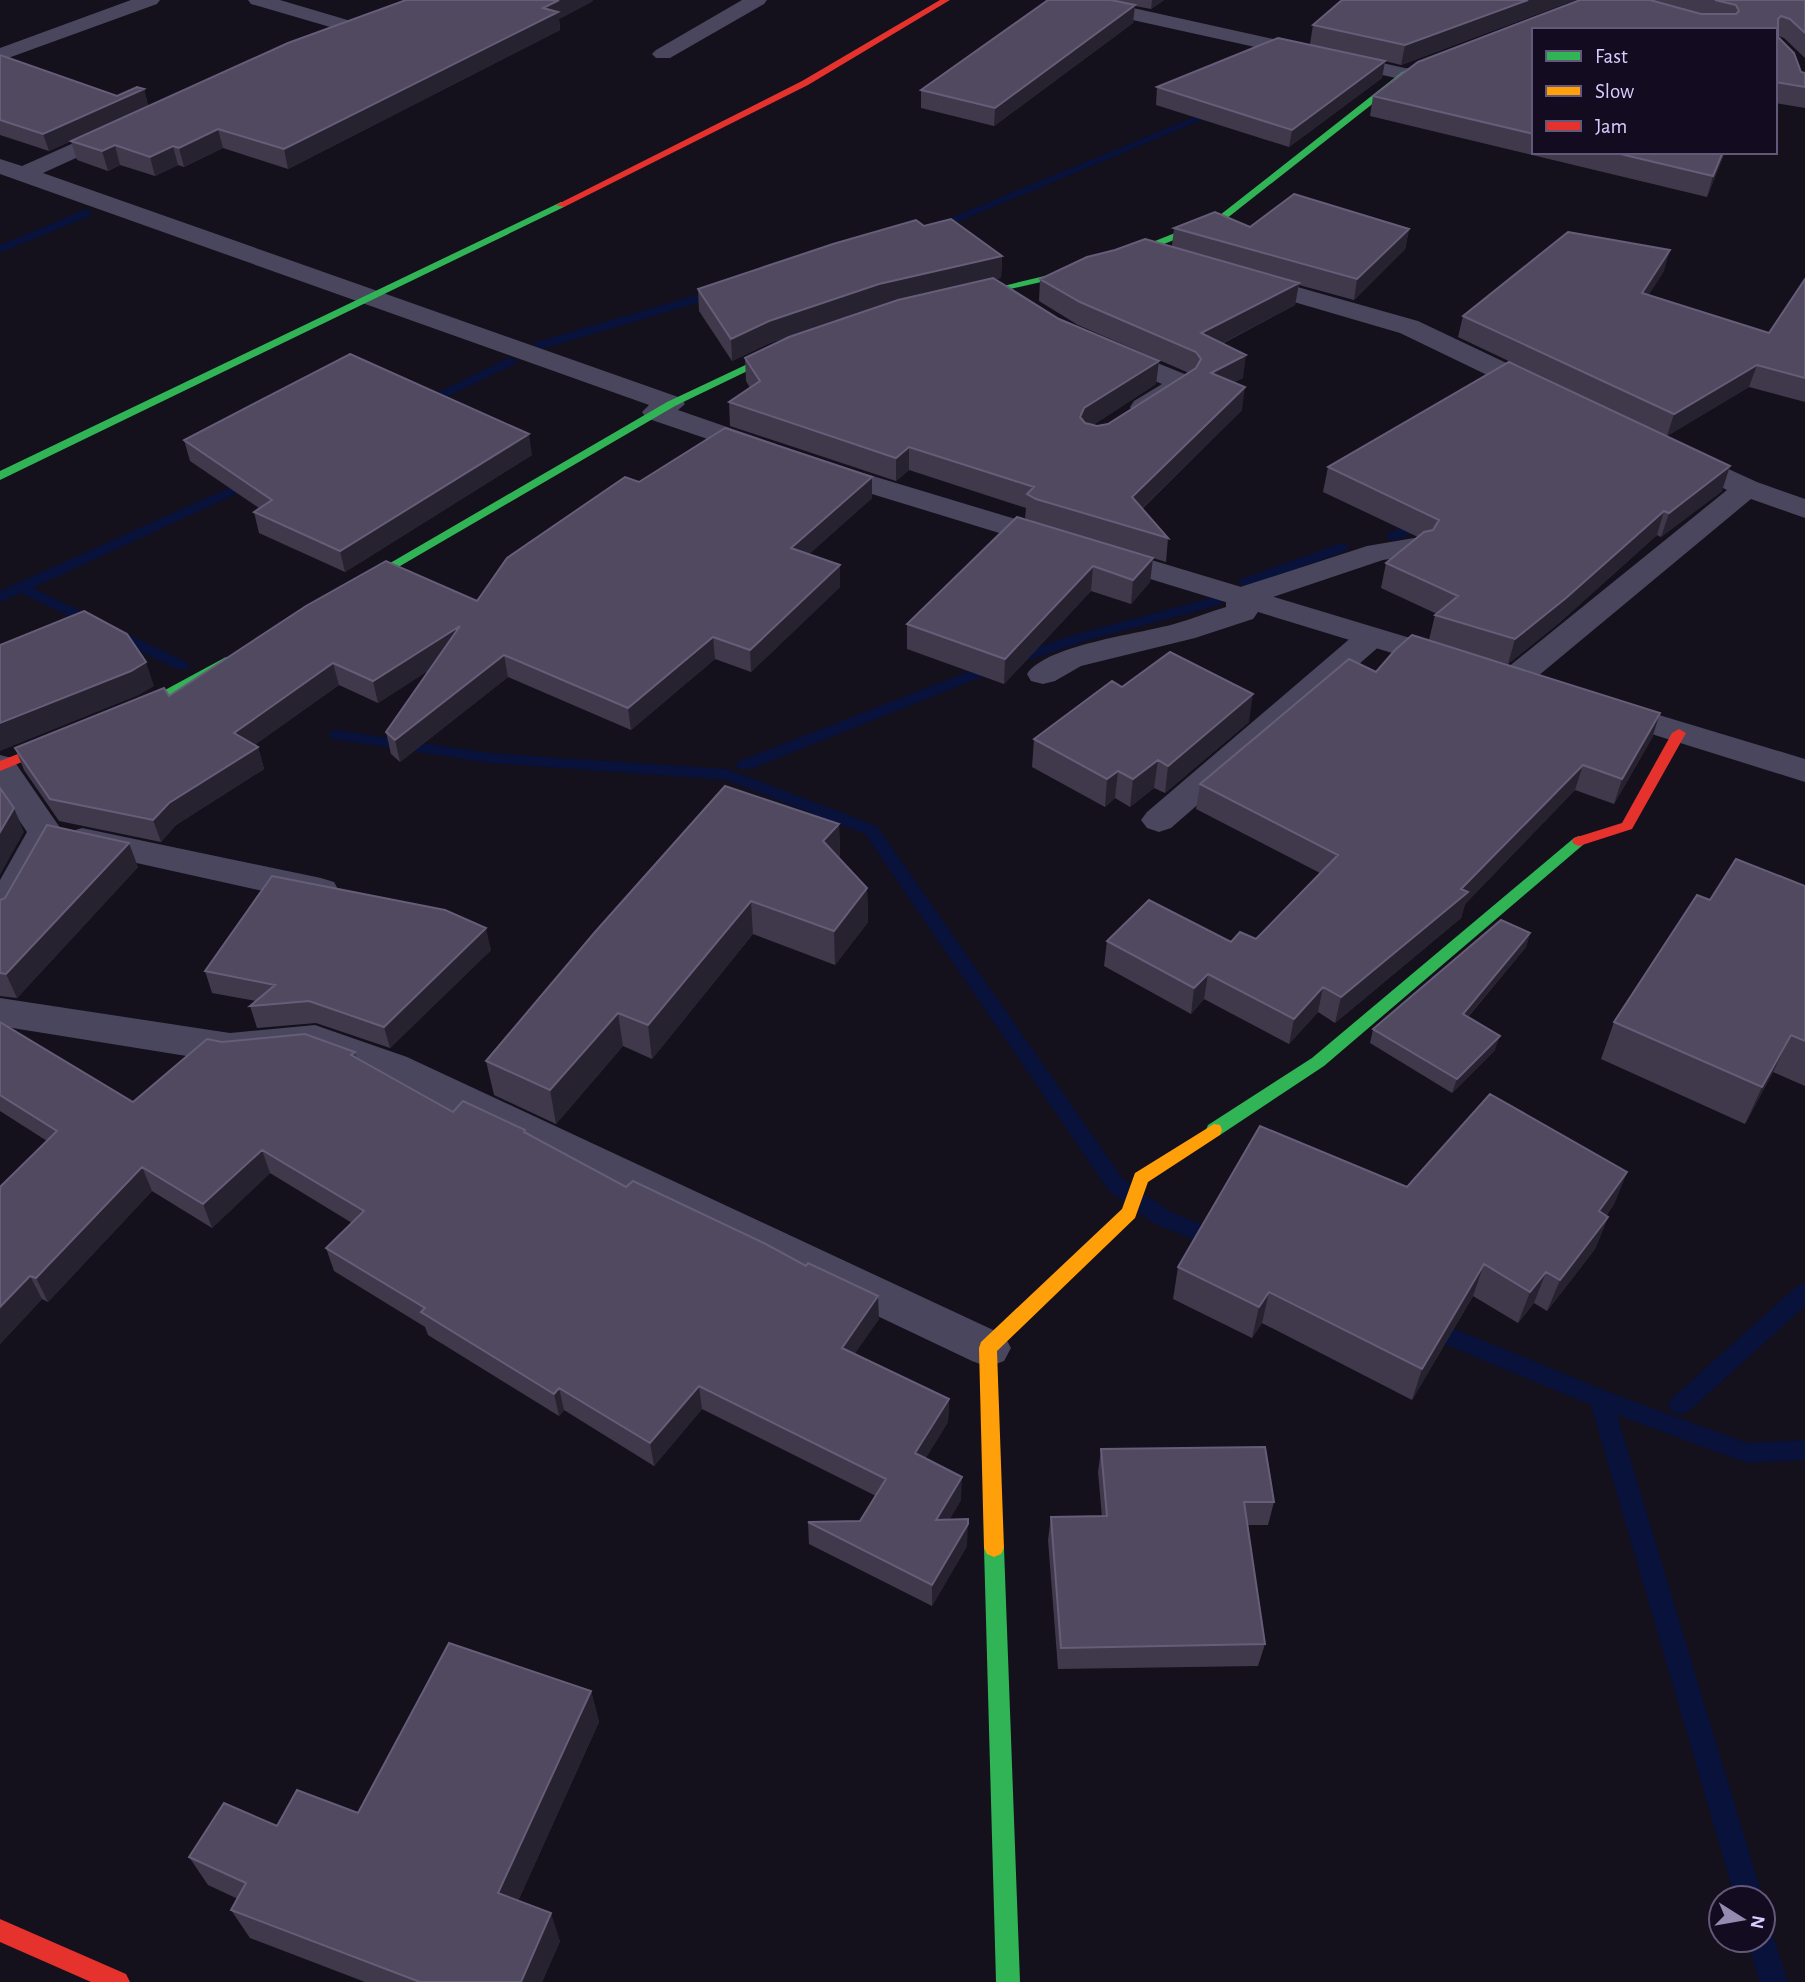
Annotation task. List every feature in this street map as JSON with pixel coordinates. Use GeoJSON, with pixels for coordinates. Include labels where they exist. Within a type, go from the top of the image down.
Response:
{"type":"FeatureCollection","features":[{"type":"Feature","properties":{"kind":"street"},"geometry":{"type":"LineString","coordinates":[[0,55],[150,0]]}},
{"type":"Feature","properties":{"kind":"street"},"geometry":{"type":"LineString","coordinates":[[258,0],[361,26],[319,41]]}},
{"type":"Feature","properties":{"kind":"street"},"geometry":{"type":"LineString","coordinates":[[663,54],[757,0]]}},
{"type":"Feature","properties":{"kind":"street"},"geometry":{"type":"LineString","coordinates":[[0,476],[751,114],[896,32],[946,0]]}},
{"type":"Feature","properties":{"kind":"street"},"geometry":{"type":"LineString","coordinates":[[1069,0],[1405,74]]}},
{"type":"Feature","properties":{"kind":"street"},"geometry":{"type":"LineString","coordinates":[[1152,18],[1176,0]]}},
{"type":"Feature","properties":{"kind":"street"},"geometry":{"type":"LineString","coordinates":[[942,302],[1103,265],[1223,217],[1405,74],[1431,64]]}},
{"type":"Feature","properties":{"kind":"street"},"geometry":{"type":"LineString","coordinates":[[11,170],[147,117]]}},
{"type":"Feature","properties":{"kind":"street"},"geometry":{"type":"LineString","coordinates":[[11,170],[370,297],[842,477],[1492,673],[1805,771]]}},
{"type":"Feature","properties":{"kind":"street"},"geometry":{"type":"LineString","coordinates":[[1142,250],[1182,261]]}},
{"type":"Feature","properties":{"kind":"street"},"geometry":{"type":"LineString","coordinates":[[1222,273],[1409,327],[1572,405]]}},
{"type":"Feature","properties":{"kind":"street"},"geometry":{"type":"LineString","coordinates":[[996,289],[1027,308]]}},
{"type":"Feature","properties":{"kind":"street"},"geometry":{"type":"LineString","coordinates":[[1081,339],[1182,383],[1128,418]]}},
{"type":"Feature","properties":{"kind":"street"},"geometry":{"type":"LineString","coordinates":[[332,600],[663,408],[780,351],[804,343]]}},
{"type":"Feature","properties":{"kind":"street"},"geometry":{"type":"LineString","coordinates":[[1660,447],[1747,488],[1805,509]]}},
{"type":"Feature","properties":{"kind":"street"},"geometry":{"type":"LineString","coordinates":[[1492,673],[1747,488]]}},
{"type":"Feature","properties":{"kind":"street"},"geometry":{"type":"LineString","coordinates":[[1242,597],[1378,552],[1414,547]]}},
{"type":"Feature","properties":{"kind":"street"},"geometry":{"type":"LineString","coordinates":[[1043,674],[1070,659],[1184,631],[1242,611],[1242,597]]}},
{"type":"Feature","properties":{"kind":"street"},"geometry":{"type":"LineString","coordinates":[[1159,820],[1371,637]]}},
{"type":"Feature","properties":{"kind":"street"},"geometry":{"type":"LineString","coordinates":[[102,725],[152,704],[236,656]]}},
{"type":"Feature","properties":{"kind":"street"},"geometry":{"type":"LineString","coordinates":[[1008,1982],[988,1348],[1129,1213],[1141,1178],[1318,1062],[1583,838],[1628,826],[1679,733]]}},
{"type":"Feature","properties":{"kind":"street"},"geometry":{"type":"LineString","coordinates":[[76,735],[0,766],[45,832],[348,897]]}},
{"type":"Feature","properties":{"kind":"street"},"geometry":{"type":"LineString","coordinates":[[0,912],[45,832]]}},
{"type":"Feature","properties":{"kind":"street"},"geometry":{"type":"LineString","coordinates":[[0,1012],[230,1048],[315,1040],[393,1068],[988,1348]]}},
{"type":"Feature","properties":{"kind":"street"},"geometry":{"type":"LineString","coordinates":[[0,1930],[118,1982]]}},
{"type":"Feature","properties":{"kind":"building"},"geometry":{"type":"Polygon","coordinates":[[[406,0],[559,0],[543,8],[558,12],[284,149],[218,129],[179,148],[173,146],[150,157],[115,145],[102,151],[71,141],[288,43],[406,0]]]}},
{"type":"Feature","properties":{"kind":"building"},"geometry":{"type":"Polygon","coordinates":[[[1048,0],[1111,0],[1135,5],[995,108],[921,90],[1048,0]]]}},
{"type":"Feature","properties":{"kind":"building"},"geometry":{"type":"Polygon","coordinates":[[[1342,0],[1528,0],[1405,45],[1313,25],[1342,0]]]}},
{"type":"Feature","properties":{"kind":"building"},"geometry":{"type":"Polygon","coordinates":[[[1580,0],[1650,0],[1701,14],[1736,14],[1739,11],[1736,5],[1715,0],[1805,0],[1805,33],[1790,19],[1781,16],[1778,19],[1778,37],[1794,53],[1801,72],[1805,73],[1805,87],[1777,82],[1777,28],[1532,28],[1532,134],[1373,96],[1418,62],[1580,0]]]}},
{"type":"Feature","properties":{"kind":"building"},"geometry":{"type":"Polygon","coordinates":[[[1278,38],[1385,61],[1292,130],[1157,87],[1278,38]]]}},
{"type":"Feature","properties":{"kind":"building"},"geometry":{"type":"Polygon","coordinates":[[[0,55],[117,96],[137,87],[144,89],[43,134],[0,120],[0,55]]]}},
{"type":"Feature","properties":{"kind":"building"},"geometry":{"type":"Polygon","coordinates":[[[1620,154],[1722,154],[1713,176],[1620,154]]]}},
{"type":"Feature","properties":{"kind":"building"},"geometry":{"type":"Polygon","coordinates":[[[1294,194],[1409,229],[1357,279],[1174,228],[1215,212],[1250,227],[1294,194]]]}},
{"type":"Feature","properties":{"kind":"building"},"geometry":{"type":"Polygon","coordinates":[[[951,219],[1002,256],[879,284],[769,321],[731,339],[698,289],[833,244],[916,220],[924,226],[951,219]]]}},
{"type":"Feature","properties":{"kind":"building"},"geometry":{"type":"Polygon","coordinates":[[[1568,232],[1670,250],[1642,293],[1769,333],[1805,279],[1805,378],[1757,365],[1674,414],[1463,316],[1568,232]]]}},
{"type":"Feature","properties":{"kind":"building"},"geometry":{"type":"Polygon","coordinates":[[[1145,239],[1299,283],[1201,333],[1246,355],[1211,373],[1245,387],[1132,497],[1168,538],[1036,499],[1027,494],[1034,487],[909,447],[896,458],[729,402],[760,381],[745,358],[789,337],[898,300],[993,278],[1059,319],[1159,361],[1084,408],[1080,417],[1085,423],[1097,426],[1108,424],[1196,368],[1201,359],[1196,352],[1080,302],[1040,279],[1087,257],[1145,239]]]}},
{"type":"Feature","properties":{"kind":"building"},"geometry":{"type":"Polygon","coordinates":[[[350,354],[529,434],[340,551],[254,512],[272,500],[184,440],[350,354]]]}},
{"type":"Feature","properties":{"kind":"building"},"geometry":{"type":"Polygon","coordinates":[[[1509,362],[1730,466],[1669,513],[1664,511],[1566,598],[1515,639],[1435,615],[1458,596],[1386,563],[1424,532],[1433,530],[1439,520],[1328,467],[1509,362]]]}},
{"type":"Feature","properties":{"kind":"building"},"geometry":{"type":"Polygon","coordinates":[[[725,428],[872,477],[791,548],[840,565],[750,650],[713,637],[628,708],[504,655],[395,740],[386,732],[460,626],[373,681],[333,663],[234,733],[258,747],[169,803],[153,820],[50,799],[15,748],[164,688],[169,696],[306,606],[386,561],[477,601],[507,558],[625,477],[639,482],[725,428]]]}},
{"type":"Feature","properties":{"kind":"building"},"geometry":{"type":"Polygon","coordinates":[[[1017,517],[1153,558],[1133,580],[1093,566],[1005,659],[907,624],[1017,517]]]}},
{"type":"Feature","properties":{"kind":"building"},"geometry":{"type":"Polygon","coordinates":[[[84,611],[127,634],[146,662],[131,671],[0,723],[0,645],[84,611]]]}},
{"type":"Feature","properties":{"kind":"building"},"geometry":{"type":"Polygon","coordinates":[[[1412,635],[1660,713],[1622,779],[1583,765],[1461,889],[1468,892],[1341,997],[1323,987],[1294,1019],[1208,974],[1194,988],[1107,941],[1149,900],[1231,942],[1240,932],[1256,939],[1338,855],[1200,784],[1349,659],[1376,672],[1412,635]]]}},
{"type":"Feature","properties":{"kind":"building"},"geometry":{"type":"Polygon","coordinates":[[[1170,652],[1253,694],[1168,766],[1158,760],[1133,779],[1118,771],[1107,779],[1034,739],[1112,681],[1122,687],[1170,652]]]}},
{"type":"Feature","properties":{"kind":"building"},"geometry":{"type":"Polygon","coordinates":[[[725,786],[839,824],[823,841],[867,888],[834,931],[751,901],[648,1025],[618,1013],[550,1090],[486,1061],[595,932],[725,786]]]}},
{"type":"Feature","properties":{"kind":"building"},"geometry":{"type":"Polygon","coordinates":[[[0,788],[14,808],[0,832],[0,788]]]}},
{"type":"Feature","properties":{"kind":"building"},"geometry":{"type":"Polygon","coordinates":[[[47,825],[129,843],[6,974],[0,973],[0,900],[5,898],[47,825]]]}},
{"type":"Feature","properties":{"kind":"building"},"geometry":{"type":"Polygon","coordinates":[[[1736,859],[1805,886],[1805,1041],[1791,1035],[1762,1087],[1614,1022],[1697,895],[1710,900],[1736,859]]]}},
{"type":"Feature","properties":{"kind":"building"},"geometry":{"type":"Polygon","coordinates":[[[272,876],[445,910],[486,928],[384,1027],[309,1001],[250,1006],[275,985],[205,971],[272,876]]]}},
{"type":"Feature","properties":{"kind":"building"},"geometry":{"type":"Polygon","coordinates":[[[1501,920],[1530,933],[1463,1014],[1500,1036],[1457,1079],[1373,1029],[1501,920]]]}},
{"type":"Feature","properties":{"kind":"building"},"geometry":{"type":"Polygon","coordinates":[[[0,1022],[133,1102],[207,1039],[222,1042],[305,1034],[355,1052],[351,1055],[453,1112],[463,1101],[525,1130],[524,1132],[626,1187],[633,1181],[764,1243],[806,1266],[808,1263],[878,1296],[842,1348],[949,1399],[915,1453],[962,1477],[936,1520],[968,1519],[968,1524],[932,1585],[808,1522],[860,1521],[886,1479],[699,1386],[650,1443],[559,1388],[554,1394],[421,1312],[425,1308],[326,1248],[364,1211],[262,1150],[203,1204],[142,1167],[36,1278],[30,1276],[0,1307],[0,1187],[57,1131],[0,1095],[0,1022]]]}},
{"type":"Feature","properties":{"kind":"building"},"geometry":{"type":"Polygon","coordinates":[[[1490,1094],[1627,1172],[1599,1211],[1608,1217],[1560,1280],[1546,1272],[1530,1292],[1484,1264],[1422,1369],[1269,1292],[1259,1307],[1178,1267],[1260,1126],[1407,1187],[1490,1094]]]}},
{"type":"Feature","properties":{"kind":"building"},"geometry":{"type":"Polygon","coordinates":[[[1265,1447],[1274,1502],[1244,1502],[1265,1644],[1061,1648],[1051,1517],[1107,1516],[1101,1449],[1265,1447]]]}},
{"type":"Feature","properties":{"kind":"building"},"geometry":{"type":"Polygon","coordinates":[[[449,1643],[591,1691],[498,1893],[551,1913],[521,1982],[420,1982],[231,1910],[246,1883],[189,1857],[224,1803],[277,1826],[297,1790],[358,1813],[449,1643]]]}},
{"type":"Feature","properties":{"kind":"waterway"},"geometry":{"type":"LineString","coordinates":[[930,229],[1222,109]]}},
{"type":"Feature","properties":{"kind":"waterway"},"geometry":{"type":"LineString","coordinates":[[0,249],[86,213]]}},
{"type":"Feature","properties":{"kind":"waterway"},"geometry":{"type":"LineString","coordinates":[[541,345],[723,291]]}},
{"type":"Feature","properties":{"kind":"waterway"},"geometry":{"type":"LineString","coordinates":[[419,405],[510,361]]}},
{"type":"Feature","properties":{"kind":"waterway"},"geometry":{"type":"LineString","coordinates":[[21,587],[255,480]]}},
{"type":"Feature","properties":{"kind":"waterway"},"geometry":{"type":"LineString","coordinates":[[1393,536],[1430,522]]}},
{"type":"Feature","properties":{"kind":"waterway"},"geometry":{"type":"LineString","coordinates":[[1246,582],[1341,548]]}},
{"type":"Feature","properties":{"kind":"waterway"},"geometry":{"type":"LineString","coordinates":[[0,597],[21,587]]}},
{"type":"Feature","properties":{"kind":"waterway"},"geometry":{"type":"LineString","coordinates":[[21,587],[182,666]]}},
{"type":"Feature","properties":{"kind":"waterway"},"geometry":{"type":"LineString","coordinates":[[745,765],[991,668],[1079,638],[1214,602]]}},
{"type":"Feature","properties":{"kind":"waterway"},"geometry":{"type":"LineString","coordinates":[[337,735],[489,758],[728,775],[871,830],[1116,1185],[1163,1218],[1222,1242]]}},
{"type":"Feature","properties":{"kind":"waterway"},"geometry":{"type":"LineString","coordinates":[[1680,1405],[1805,1292]]}},
{"type":"Feature","properties":{"kind":"waterway"},"geometry":{"type":"LineString","coordinates":[[1428,1327],[1601,1399]]}},
{"type":"Feature","properties":{"kind":"waterway"},"geometry":{"type":"LineString","coordinates":[[1601,1399],[1747,1453],[1805,1450]]}},
{"type":"Feature","properties":{"kind":"waterway"},"geometry":{"type":"LineString","coordinates":[[1601,1399],[1745,1884]]}},
{"type":"Feature","properties":{"kind":"waterway"},"geometry":{"type":"LineString","coordinates":[[1765,1954],[1774,1982]]}},
{"type":"Feature","properties":{"kind":"traffic: fast"},"geometry":{"type":"LineString","coordinates":[[957,298],[1103,265],[1223,217],[1405,74],[1414,70]]}},
{"type":"Feature","properties":{"kind":"traffic: fast"},"geometry":{"type":"LineString","coordinates":[[0,476],[561,205]]}},
{"type":"Feature","properties":{"kind":"traffic: fast"},"geometry":{"type":"LineString","coordinates":[[348,591],[671,404],[792,347]]}},
{"type":"Feature","properties":{"kind":"traffic: fast"},"geometry":{"type":"LineString","coordinates":[[122,717],[152,704],[226,661]]}},
{"type":"Feature","properties":{"kind":"traffic: fast"},"geometry":{"type":"LineString","coordinates":[[1214,1130],[1318,1062],[1579,841]]}},
{"type":"Feature","properties":{"kind":"traffic: fast"},"geometry":{"type":"LineString","coordinates":[[994,1548],[1008,1982]]}},
{"type":"Feature","properties":{"kind":"traffic: slow"},"geometry":{"type":"LineString","coordinates":[[994,1548],[988,1348],[1129,1213],[1141,1178],[1214,1130]]}},
{"type":"Feature","properties":{"kind":"traffic: jam"},"geometry":{"type":"LineString","coordinates":[[561,205],[805,83],[946,0]]}},
{"type":"Feature","properties":{"kind":"traffic: jam"},"geometry":{"type":"LineString","coordinates":[[1579,841],[1627,826],[1679,733]]}},
{"type":"Feature","properties":{"kind":"traffic: jam"},"geometry":{"type":"LineString","coordinates":[[0,766],[66,739]]}},
{"type":"Feature","properties":{"kind":"traffic: jam"},"geometry":{"type":"LineString","coordinates":[[0,1930],[118,1982]]}}]}
